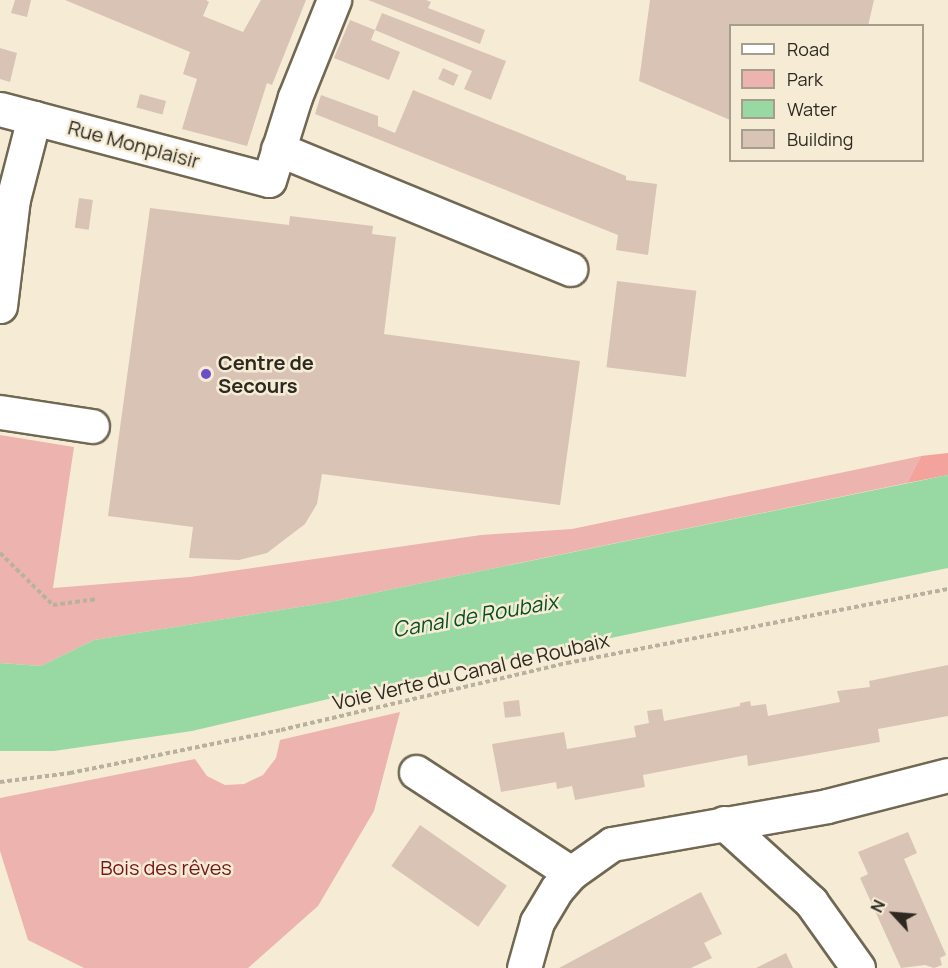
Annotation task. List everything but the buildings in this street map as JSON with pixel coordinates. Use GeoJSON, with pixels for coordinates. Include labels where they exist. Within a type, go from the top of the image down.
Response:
{"type":"FeatureCollection","features":[{"type":"Feature","properties":{"kind":"street"},"geometry":{"type":"LineString","coordinates":[[334,0],[278,149],[570,269]]}},
{"type":"Feature","properties":{"kind":"street","name":"Rue Monplaisir"},"geometry":{"type":"LineString","coordinates":[[0,108],[268,180],[278,149]]}},
{"type":"Feature","properties":{"kind":"street"},"geometry":{"type":"LineString","coordinates":[[0,306],[13,199],[34,118]]}},
{"type":"Feature","properties":{"kind":"street"},"geometry":{"type":"LineString","coordinates":[[0,412],[92,426]]}},
{"type":"Feature","properties":{"kind":"street"},"geometry":{"type":"LineString","coordinates":[[416,771],[570,873]]}},
{"type":"Feature","properties":{"kind":"street"},"geometry":{"type":"LineString","coordinates":[[524,968],[537,922],[570,873],[597,852],[626,838],[827,806],[948,775]]}},
{"type":"Feature","properties":{"kind":"street"},"geometry":{"type":"LineString","coordinates":[[724,823],[811,902],[858,968]]}},
{"type":"Feature","properties":{"kind":"path"},"geometry":{"type":"LineString","coordinates":[[0,553],[53,605],[98,599]]}},
{"type":"Feature","properties":{"kind":"path","name":"Voie Verte du Canal de Roubaix"},"geometry":{"type":"LineString","coordinates":[[0,782],[70,773],[281,730],[567,663],[948,588]]}},
{"type":"Feature","properties":{"kind":"green space"},"geometry":{"type":"Polygon","coordinates":[[[0,435],[74,447],[53,588],[190,577],[481,535],[572,529],[921,456],[907,483],[330,602],[94,640],[41,666],[0,663],[0,435]]]}},
{"type":"Feature","properties":{"kind":"green space","name":"Bois des rêves"},"geometry":{"type":"Polygon","coordinates":[[[400,712],[374,811],[318,906],[248,968],[84,968],[28,940],[0,851],[0,798],[195,759],[207,776],[225,785],[244,784],[263,775],[276,758],[280,740],[400,712]]]}},
{"type":"Feature","properties":{"kind":"shaded area"},"geometry":{"type":"Polygon","coordinates":[[[948,453],[948,475],[907,483],[921,456],[948,453]]]}},
{"type":"Feature","properties":{"kind":"water","name":"Canal de Roubaix"},"geometry":{"type":"Polygon","coordinates":[[[948,475],[948,568],[422,677],[192,731],[54,751],[0,751],[0,663],[41,666],[94,640],[330,602],[948,475]]]}},
{"type":"Feature","properties":{"kind":"place","name":"Centre de Secours"},"geometry":{"type":"Point","coordinates":[206,374]}}]}
